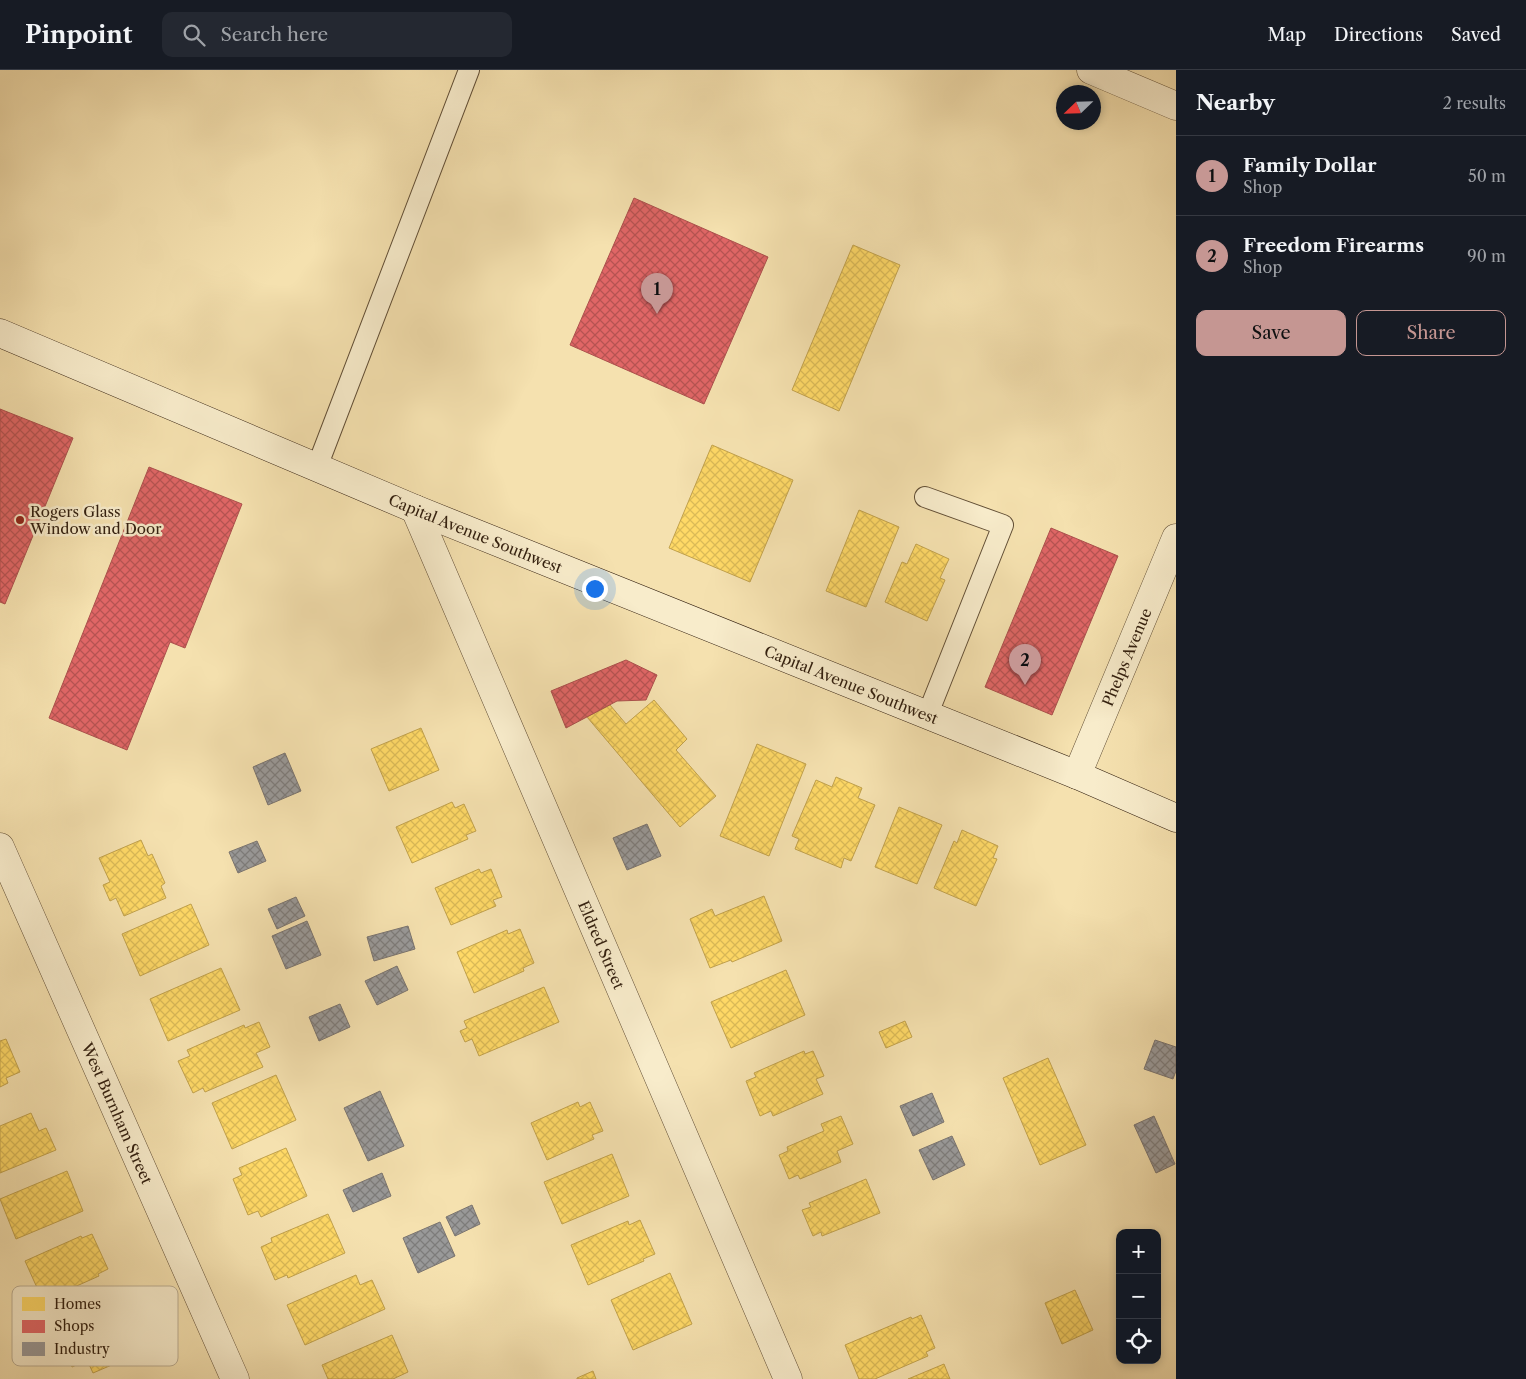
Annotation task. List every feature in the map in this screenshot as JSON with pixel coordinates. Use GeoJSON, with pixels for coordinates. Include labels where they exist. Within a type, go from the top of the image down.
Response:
{"type":"FeatureCollection","features":[{"type":"Feature","properties":{"kind":"street"},"geometry":{"type":"LineString","coordinates":[[1091,70],[1176,106]]}},
{"type":"Feature","properties":{"kind":"street","name":"Capital Avenue Southwest"},"geometry":{"type":"LineString","coordinates":[[0,333],[415,509],[1077,775],[1176,818]]}},
{"type":"Feature","properties":{"kind":"street","name":"Eldred Street"},"geometry":{"type":"LineString","coordinates":[[415,509],[788,1379]]}},
{"type":"Feature","properties":{"kind":"street","name":"Phelps Avenue"},"geometry":{"type":"LineString","coordinates":[[1077,775],[1176,538]]}},
{"type":"Feature","properties":{"kind":"street","name":"West Burnham Street"},"geometry":{"type":"LineString","coordinates":[[0,846],[235,1379]]}},
{"type":"Feature","properties":{"kind":"lane"},"geometry":{"type":"LineString","coordinates":[[317,467],[469,70]]}},
{"type":"Feature","properties":{"kind":"lane"},"geometry":{"type":"LineString","coordinates":[[925,497],[1003,525],[927,716]]}},
{"type":"Feature","properties":{"kind":"building: Homes"},"geometry":{"type":"Polygon","coordinates":[[[853,245],[900,265],[839,411],[792,390],[853,245]]]}},
{"type":"Feature","properties":{"kind":"building: Homes"},"geometry":{"type":"Polygon","coordinates":[[[712,445],[793,480],[750,582],[669,548],[712,445]]]}},
{"type":"Feature","properties":{"kind":"building: Homes"},"geometry":{"type":"Polygon","coordinates":[[[859,510],[899,527],[866,607],[826,591],[859,510]]]}},
{"type":"Feature","properties":{"kind":"building: Homes"},"geometry":{"type":"Polygon","coordinates":[[[916,544],[949,559],[940,578],[945,580],[927,621],[885,602],[902,562],[907,564],[916,544]]]}},
{"type":"Feature","properties":{"kind":"building: Homes"},"geometry":{"type":"Polygon","coordinates":[[[654,700],[687,739],[676,750],[716,796],[680,827],[587,717],[610,705],[626,724],[654,700]]]}},
{"type":"Feature","properties":{"kind":"building: Homes"},"geometry":{"type":"Polygon","coordinates":[[[421,728],[439,770],[389,791],[371,749],[421,728]]]}},
{"type":"Feature","properties":{"kind":"building: Homes"},"geometry":{"type":"Polygon","coordinates":[[[757,744],[806,764],[769,856],[720,836],[757,744]]]}},
{"type":"Feature","properties":{"kind":"building: Homes"},"geometry":{"type":"Polygon","coordinates":[[[836,777],[862,788],[858,798],[875,805],[851,861],[844,858],[841,868],[795,849],[799,839],[792,836],[816,780],[832,787],[836,777]]]}},
{"type":"Feature","properties":{"kind":"building: Homes"},"geometry":{"type":"Polygon","coordinates":[[[452,802],[455,808],[464,804],[476,831],[466,835],[468,839],[412,863],[396,827],[452,802]]]}},
{"type":"Feature","properties":{"kind":"building: Homes"},"geometry":{"type":"Polygon","coordinates":[[[899,807],[942,825],[917,884],[875,867],[899,807]]]}},
{"type":"Feature","properties":{"kind":"building: Homes"},"geometry":{"type":"Polygon","coordinates":[[[962,830],[998,846],[993,858],[997,859],[976,906],[934,888],[954,841],[957,843],[962,830]]]}},
{"type":"Feature","properties":{"kind":"building: Homes"},"geometry":{"type":"Polygon","coordinates":[[[141,840],[148,856],[152,854],[165,883],[161,886],[166,898],[124,916],[116,898],[110,901],[103,885],[110,882],[99,858],[141,840]]]}},
{"type":"Feature","properties":{"kind":"building: Homes"},"geometry":{"type":"Polygon","coordinates":[[[479,869],[481,873],[491,869],[502,897],[493,900],[496,906],[451,925],[435,888],[479,869]]]}},
{"type":"Feature","properties":{"kind":"building: Homes"},"geometry":{"type":"Polygon","coordinates":[[[764,896],[782,941],[732,962],[731,960],[710,968],[690,919],[712,909],[715,916],[764,896]]]}},
{"type":"Feature","properties":{"kind":"building: Homes"},"geometry":{"type":"Polygon","coordinates":[[[191,904],[209,945],[140,976],[122,934],[191,904]]]}},
{"type":"Feature","properties":{"kind":"building: Homes"},"geometry":{"type":"Polygon","coordinates":[[[520,929],[534,963],[523,968],[524,971],[474,993],[457,952],[507,930],[508,934],[520,929]]]}},
{"type":"Feature","properties":{"kind":"building: Homes"},"geometry":{"type":"Polygon","coordinates":[[[221,968],[240,1010],[168,1041],[150,999],[221,968]]]}},
{"type":"Feature","properties":{"kind":"building: Homes"},"geometry":{"type":"Polygon","coordinates":[[[786,970],[805,1015],[731,1048],[711,1002],[786,970]]]}},
{"type":"Feature","properties":{"kind":"building: Homes"},"geometry":{"type":"Polygon","coordinates":[[[544,987],[559,1022],[479,1056],[472,1039],[465,1042],[460,1031],[467,1028],[464,1021],[544,987]]]}},
{"type":"Feature","properties":{"kind":"building: Homes"},"geometry":{"type":"Polygon","coordinates":[[[905,1021],[912,1037],[886,1048],[879,1032],[905,1021]]]}},
{"type":"Feature","properties":{"kind":"building: Homes"},"geometry":{"type":"Polygon","coordinates":[[[259,1022],[270,1047],[256,1053],[263,1067],[205,1092],[203,1088],[193,1093],[178,1061],[190,1056],[187,1050],[244,1025],[245,1028],[259,1022]]]}},
{"type":"Feature","properties":{"kind":"building: Homes"},"geometry":{"type":"Polygon","coordinates":[[[6,1039],[20,1072],[6,1078],[8,1083],[0,1087],[0,1041],[6,1039]]]}},
{"type":"Feature","properties":{"kind":"building: Homes"},"geometry":{"type":"Polygon","coordinates":[[[804,1051],[805,1054],[813,1051],[824,1076],[816,1079],[823,1094],[773,1116],[771,1111],[760,1116],[746,1081],[756,1077],[754,1073],[804,1051]]]}},
{"type":"Feature","properties":{"kind":"building: Homes"},"geometry":{"type":"Polygon","coordinates":[[[1048,1058],[1086,1145],[1040,1165],[1003,1078],[1048,1058]]]}},
{"type":"Feature","properties":{"kind":"building: Homes"},"geometry":{"type":"Polygon","coordinates":[[[276,1075],[296,1120],[232,1149],[212,1103],[276,1075]]]}},
{"type":"Feature","properties":{"kind":"building: Homes"},"geometry":{"type":"Polygon","coordinates":[[[578,1102],[580,1107],[590,1102],[603,1131],[592,1135],[594,1139],[547,1160],[531,1123],[578,1102]]]}},
{"type":"Feature","properties":{"kind":"building: Homes"},"geometry":{"type":"Polygon","coordinates":[[[31,1113],[39,1131],[46,1128],[56,1150],[0,1173],[0,1126],[31,1113]]]}},
{"type":"Feature","properties":{"kind":"building: Homes"},"geometry":{"type":"Polygon","coordinates":[[[841,1116],[853,1144],[837,1151],[841,1162],[800,1179],[798,1175],[789,1179],[779,1155],[788,1151],[787,1147],[824,1131],[821,1124],[841,1116]]]}},
{"type":"Feature","properties":{"kind":"building: Homes"},"geometry":{"type":"Polygon","coordinates":[[[286,1148],[307,1196],[261,1217],[258,1211],[248,1215],[233,1179],[242,1175],[239,1168],[286,1148]]]}},
{"type":"Feature","properties":{"kind":"building: Homes"},"geometry":{"type":"Polygon","coordinates":[[[612,1154],[629,1196],[562,1224],[544,1182],[612,1154]]]}},
{"type":"Feature","properties":{"kind":"building: Homes"},"geometry":{"type":"Polygon","coordinates":[[[67,1171],[83,1211],[16,1239],[0,1199],[67,1171]]]}},
{"type":"Feature","properties":{"kind":"building: Homes"},"geometry":{"type":"Polygon","coordinates":[[[866,1179],[880,1213],[822,1236],[821,1232],[813,1236],[802,1210],[811,1207],[809,1203],[866,1179]]]}},
{"type":"Feature","properties":{"kind":"building: Homes"},"geometry":{"type":"Polygon","coordinates":[[[328,1214],[345,1253],[288,1278],[287,1275],[275,1280],[261,1247],[272,1242],[271,1238],[328,1214]]]}},
{"type":"Feature","properties":{"kind":"building: Homes"},"geometry":{"type":"Polygon","coordinates":[[[640,1220],[655,1254],[643,1259],[644,1261],[588,1285],[571,1245],[628,1221],[629,1225],[640,1220]]]}},
{"type":"Feature","properties":{"kind":"building: Homes"},"geometry":{"type":"Polygon","coordinates":[[[92,1234],[108,1269],[98,1274],[99,1276],[77,1286],[36,1286],[25,1261],[81,1236],[82,1238],[92,1234]]]}},
{"type":"Feature","properties":{"kind":"building: Homes"},"geometry":{"type":"Polygon","coordinates":[[[670,1273],[692,1324],[633,1350],[611,1300],[670,1273]]]}},
{"type":"Feature","properties":{"kind":"building: Homes"},"geometry":{"type":"Polygon","coordinates":[[[356,1275],[360,1285],[372,1280],[385,1309],[305,1345],[287,1305],[356,1275]]]}},
{"type":"Feature","properties":{"kind":"building: Homes"},"geometry":{"type":"Polygon","coordinates":[[[1075,1290],[1093,1330],[1062,1344],[1045,1303],[1075,1290]]]}},
{"type":"Feature","properties":{"kind":"building: Homes"},"geometry":{"type":"Polygon","coordinates":[[[921,1315],[935,1348],[926,1352],[928,1356],[875,1379],[859,1379],[845,1345],[911,1317],[912,1319],[921,1315]]]}},
{"type":"Feature","properties":{"kind":"building: Homes"},"geometry":{"type":"Polygon","coordinates":[[[392,1335],[408,1372],[393,1379],[328,1379],[322,1365],[392,1335]]]}},
{"type":"Feature","properties":{"kind":"building: Homes"},"geometry":{"type":"Polygon","coordinates":[[[944,1364],[950,1379],[908,1379],[944,1364]]]}},
{"type":"Feature","properties":{"kind":"building: Homes"},"geometry":{"type":"Polygon","coordinates":[[[90,1366],[109,1366],[93,1373],[90,1366]]]}},
{"type":"Feature","properties":{"kind":"building: Homes"},"geometry":{"type":"Polygon","coordinates":[[[593,1371],[596,1379],[577,1379],[577,1378],[593,1371]]]}},
{"type":"Feature","properties":{"kind":"building: Shops"},"geometry":{"type":"Polygon","coordinates":[[[634,198],[768,257],[704,404],[570,345],[634,198]]]}},
{"type":"Feature","properties":{"kind":"building: Shops","name":"Rogers Glass Window and Door"},"geometry":{"type":"Polygon","coordinates":[[[0,409],[73,438],[5,604],[0,602],[0,409]]]}},
{"type":"Feature","properties":{"kind":"building: Shops"},"geometry":{"type":"Polygon","coordinates":[[[149,467],[242,504],[185,648],[170,642],[127,750],[49,718],[149,467]]]}},
{"type":"Feature","properties":{"kind":"building: Shops"},"geometry":{"type":"Polygon","coordinates":[[[1051,528],[1118,556],[1052,715],[985,687],[1051,528]]]}},
{"type":"Feature","properties":{"kind":"building: Shops"},"geometry":{"type":"Polygon","coordinates":[[[626,660],[657,675],[646,700],[617,701],[566,728],[551,691],[626,660]]]}},
{"type":"Feature","properties":{"kind":"building: Industry"},"geometry":{"type":"Polygon","coordinates":[[[285,753],[301,791],[268,805],[253,767],[285,753]]]}},
{"type":"Feature","properties":{"kind":"building: Industry"},"geometry":{"type":"Polygon","coordinates":[[[647,824],[661,856],[627,870],[613,838],[647,824]]]}},
{"type":"Feature","properties":{"kind":"building: Industry"},"geometry":{"type":"Polygon","coordinates":[[[257,841],[266,861],[238,873],[229,852],[257,841]]]}},
{"type":"Feature","properties":{"kind":"building: Industry"},"geometry":{"type":"Polygon","coordinates":[[[296,897],[305,916],[277,929],[268,909],[296,897]]]}},
{"type":"Feature","properties":{"kind":"building: Industry"},"geometry":{"type":"Polygon","coordinates":[[[307,921],[321,955],[286,969],[272,936],[307,921]]]}},
{"type":"Feature","properties":{"kind":"building: Industry"},"geometry":{"type":"Polygon","coordinates":[[[408,926],[415,949],[374,961],[367,937],[408,926]]]}},
{"type":"Feature","properties":{"kind":"building: Industry"},"geometry":{"type":"Polygon","coordinates":[[[397,966],[408,990],[377,1005],[365,981],[397,966]]]}},
{"type":"Feature","properties":{"kind":"building: Industry"},"geometry":{"type":"Polygon","coordinates":[[[340,1004],[350,1027],[319,1041],[309,1017],[340,1004]]]}},
{"type":"Feature","properties":{"kind":"building: Industry"},"geometry":{"type":"Polygon","coordinates":[[[1155,1040],[1176,1047],[1176,1071],[1173,1079],[1144,1069],[1155,1040]]]}},
{"type":"Feature","properties":{"kind":"building: Industry"},"geometry":{"type":"Polygon","coordinates":[[[380,1091],[404,1146],[368,1161],[344,1108],[380,1091]]]}},
{"type":"Feature","properties":{"kind":"building: Industry"},"geometry":{"type":"Polygon","coordinates":[[[932,1093],[944,1122],[913,1136],[900,1106],[932,1093]]]}},
{"type":"Feature","properties":{"kind":"building: Industry"},"geometry":{"type":"Polygon","coordinates":[[[1154,1116],[1175,1164],[1156,1173],[1134,1125],[1154,1116]]]}},
{"type":"Feature","properties":{"kind":"building: Industry"},"geometry":{"type":"Polygon","coordinates":[[[952,1136],[965,1165],[933,1180],[919,1150],[952,1136]]]}},
{"type":"Feature","properties":{"kind":"building: Industry"},"geometry":{"type":"Polygon","coordinates":[[[382,1173],[391,1196],[353,1212],[343,1190],[382,1173]]]}},
{"type":"Feature","properties":{"kind":"building: Industry"},"geometry":{"type":"Polygon","coordinates":[[[472,1205],[480,1224],[455,1236],[446,1217],[472,1205]]]}},
{"type":"Feature","properties":{"kind":"building: Industry"},"geometry":{"type":"Polygon","coordinates":[[[440,1222],[455,1256],[418,1273],[403,1238],[440,1222]]]}},
{"type":"Feature","properties":{"kind":"place","name":"Family Dollar"},"geometry":{"type":"Point","coordinates":[657,314]}},
{"type":"Feature","properties":{"kind":"place","name":"Rogers Glass Window and Door"},"geometry":{"type":"Point","coordinates":[20,520]}},
{"type":"Feature","properties":{"kind":"place","name":"Freedom Firearms"},"geometry":{"type":"Point","coordinates":[1025,685]}}]}
